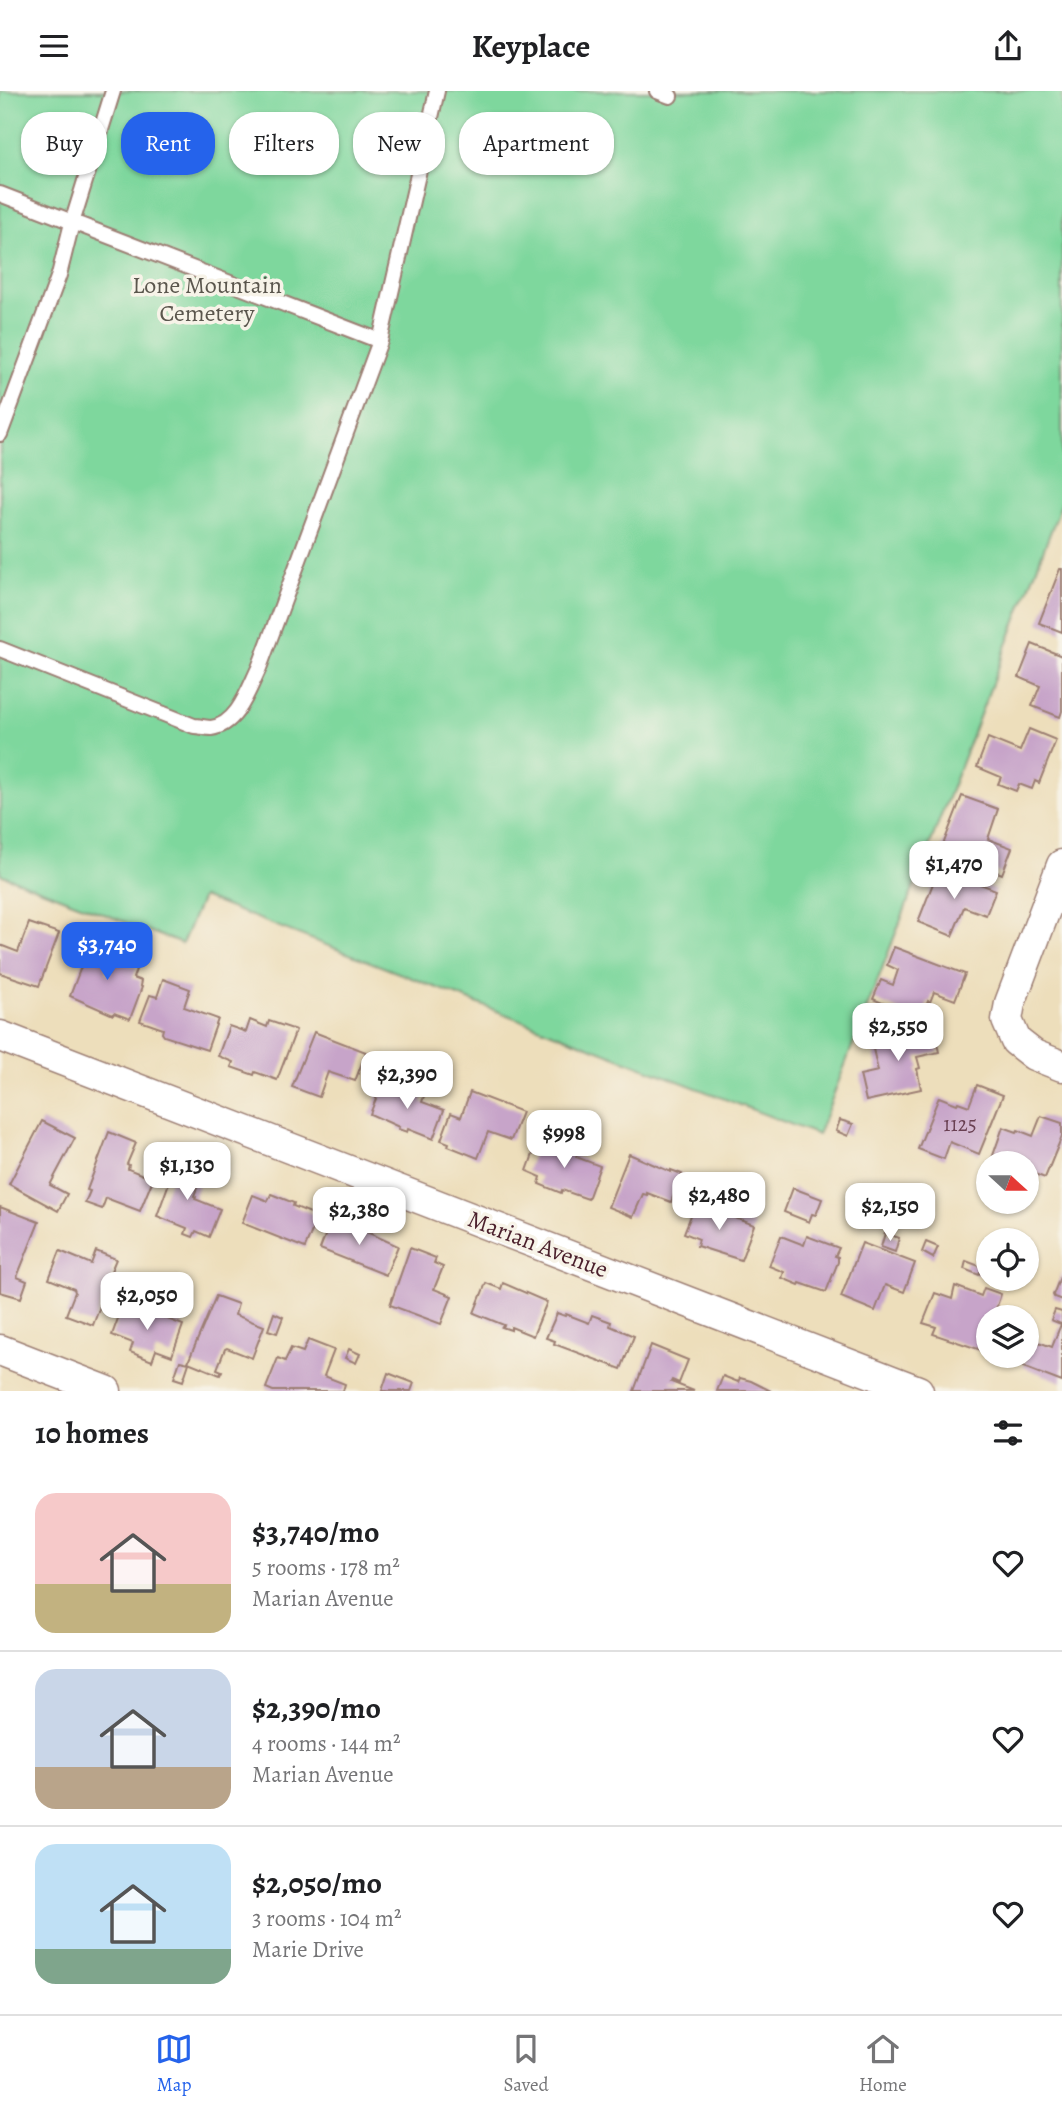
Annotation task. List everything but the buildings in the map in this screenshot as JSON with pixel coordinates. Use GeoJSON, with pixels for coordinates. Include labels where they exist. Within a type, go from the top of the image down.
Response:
{"type":"FeatureCollection","features":[{"type":"Feature","properties":{"kind":"street"},"geometry":{"type":"LineString","coordinates":[[1062,865],[1010,1003],[1007,1020],[1016,1041],[1034,1055],[1062,1066]]}},
{"type":"Feature","properties":{"kind":"street","name":"Marian Avenue"},"geometry":{"type":"LineString","coordinates":[[0,1036],[918,1391]]}},
{"type":"Feature","properties":{"kind":"street"},"geometry":{"type":"LineString","coordinates":[[0,1350],[106,1391]]}},
{"type":"Feature","properties":{"kind":"lane"},"geometry":{"type":"LineString","coordinates":[[0,434],[59,275],[72,223],[113,91]]}},
{"type":"Feature","properties":{"kind":"lane"},"geometry":{"type":"LineString","coordinates":[[0,649],[194,726],[212,728],[225,723],[236,713],[260,668],[380,341],[438,91]]}},
{"type":"Feature","properties":{"kind":"lane"},"geometry":{"type":"LineString","coordinates":[[0,194],[380,341]]}},
{"type":"Feature","properties":{"kind":"green space","name":"Lone Mountain Cemetery"},"geometry":{"type":"Polygon","coordinates":[[[0,91],[1062,91],[1062,502],[818,1135],[202,897],[182,944],[0,874],[0,91]]]}}]}
